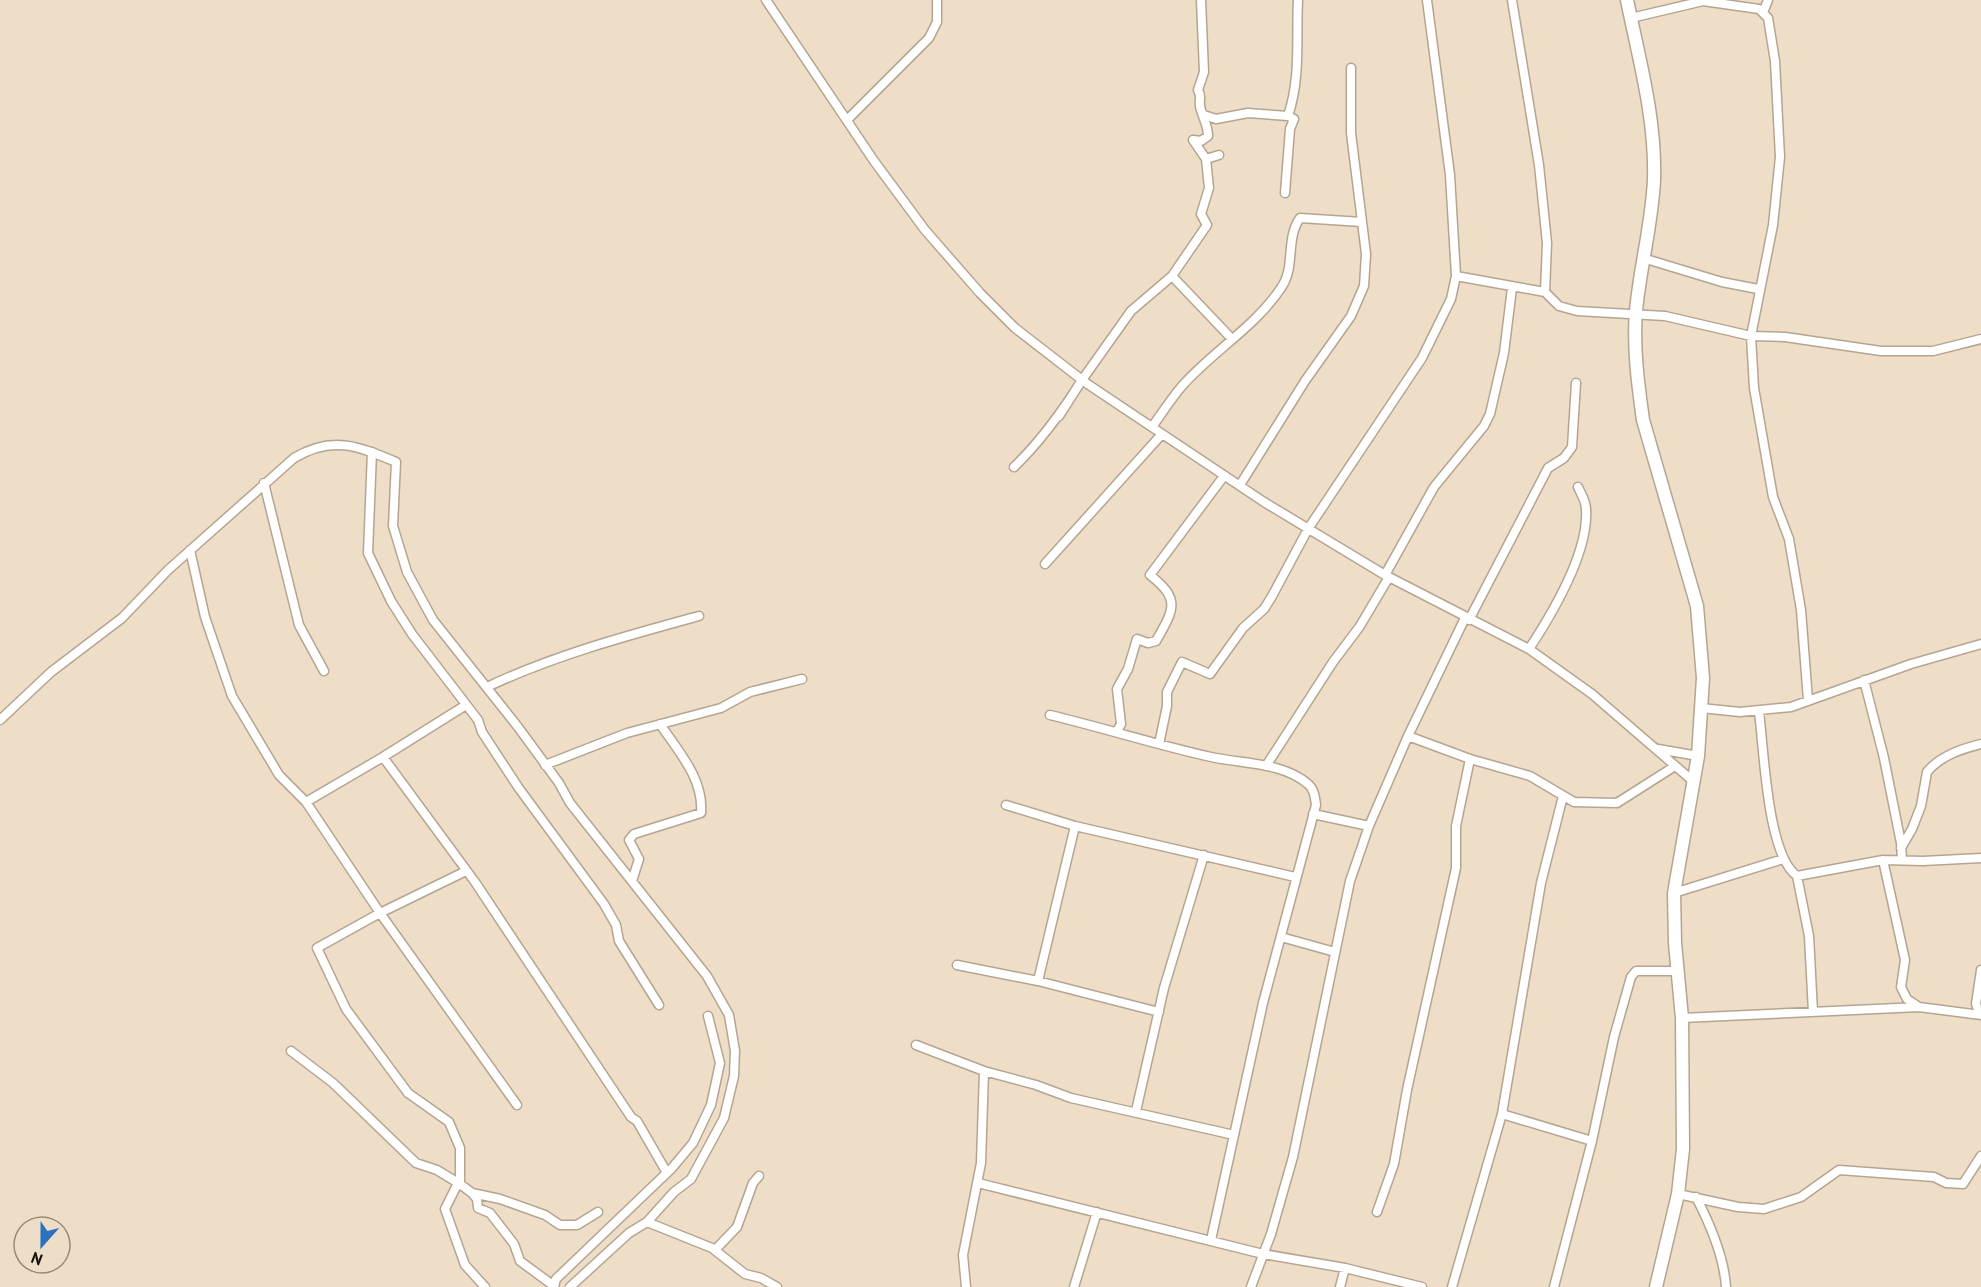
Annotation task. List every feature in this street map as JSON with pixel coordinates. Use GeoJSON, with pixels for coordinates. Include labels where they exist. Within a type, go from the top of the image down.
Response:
{"type":"FeatureCollection","features":[{"type":"Feature","properties":{"kind":"street"},"geometry":{"type":"LineString","coordinates":[[766,0],[925,230],[980,293],[1015,328],[1082,380],[1224,476],[1308,529],[1387,576],[1529,649],[1592,694],[1658,748],[1694,782]]}},
{"type":"Feature","properties":{"kind":"street"},"geometry":{"type":"LineString","coordinates":[[847,120],[929,38],[938,22],[937,0]]}},
{"type":"Feature","properties":{"kind":"street"},"geometry":{"type":"LineString","coordinates":[[1014,467],[1059,416],[1131,311],[1172,276],[1207,225],[1201,214],[1209,188],[1206,159],[1193,140],[1202,141],[1208,136],[1204,115],[1199,105],[1201,95],[1198,90],[1204,72],[1201,0]]}},
{"type":"Feature","properties":{"kind":"street"},"geometry":{"type":"LineString","coordinates":[[1288,116],[1300,57],[1298,0]]}},
{"type":"Feature","properties":{"kind":"street"},"geometry":{"type":"LineString","coordinates":[[1160,744],[1167,706],[1167,692],[1182,662],[1210,674],[1243,628],[1264,609],[1308,529],[1422,358],[1443,320],[1456,276],[1446,140],[1427,0]]}},
{"type":"Feature","properties":{"kind":"street"},"geometry":{"type":"LineString","coordinates":[[1512,0],[1539,165],[1547,243],[1545,292],[1549,299],[1568,309],[1636,312],[1701,323],[1751,336],[1785,337],[1850,348],[1909,353],[1949,348],[1981,339]]}},
{"type":"Feature","properties":{"kind":"street"},"geometry":{"type":"LineString","coordinates":[[1627,0],[1651,126],[1654,159],[1646,259],[1636,312],[1637,372],[1643,420],[1687,567],[1700,624],[1703,670],[1698,756],[1674,893],[1677,971],[1682,1018],[1683,1149],[1678,1194],[1656,1287]]}},
{"type":"Feature","properties":{"kind":"street"},"geometry":{"type":"LineString","coordinates":[[1768,0],[1764,10],[1768,18],[1775,61],[1780,157],[1773,225],[1758,289],[1751,336],[1754,388],[1765,459],[1773,497],[1789,538],[1801,610],[1808,700]]}},
{"type":"Feature","properties":{"kind":"street"},"geometry":{"type":"LineString","coordinates":[[1631,18],[1703,2],[1764,10]]}},
{"type":"Feature","properties":{"kind":"street"},"geometry":{"type":"LineString","coordinates":[[1240,485],[1305,381],[1359,302],[1366,275],[1351,133],[1351,68]]}},
{"type":"Feature","properties":{"kind":"street"},"geometry":{"type":"LineString","coordinates":[[1204,115],[1216,118],[1248,113],[1288,116],[1294,119],[1290,129],[1285,193]]}},
{"type":"Feature","properties":{"kind":"street"},"geometry":{"type":"LineString","coordinates":[[1206,159],[1219,155]]}},
{"type":"Feature","properties":{"kind":"street"},"geometry":{"type":"LineString","coordinates":[[1152,427],[1182,386],[1282,287],[1289,269],[1292,233],[1300,218],[1362,222]]}},
{"type":"Feature","properties":{"kind":"street"},"geometry":{"type":"LineString","coordinates":[[1646,259],[1722,282],[1758,289]]}},
{"type":"Feature","properties":{"kind":"street"},"geometry":{"type":"LineString","coordinates":[[1172,276],[1232,339]]}},
{"type":"Feature","properties":{"kind":"street"},"geometry":{"type":"LineString","coordinates":[[1456,276],[1512,288],[1545,292]]}},
{"type":"Feature","properties":{"kind":"street"},"geometry":{"type":"LineString","coordinates":[[1266,766],[1333,662],[1360,626],[1434,487],[1484,426],[1490,414],[1502,364],[1512,288]]}},
{"type":"Feature","properties":{"kind":"street"},"geometry":{"type":"LineString","coordinates":[[1251,1287],[1279,1210],[1293,1157],[1350,881],[1369,826],[1408,735],[1467,619],[1548,468],[1564,458],[1572,447],[1576,384]]}},
{"type":"Feature","properties":{"kind":"street"},"geometry":{"type":"LineString","coordinates":[[1045,564],[1162,434]]}},
{"type":"Feature","properties":{"kind":"street"},"geometry":{"type":"LineString","coordinates":[[0,720],[51,672],[122,618],[190,550],[294,458],[325,444],[339,444],[372,452],[396,462],[393,526],[407,573],[433,620],[487,687],[570,803],[702,968],[723,1002],[732,1023],[735,1051],[734,1076],[726,1112],[692,1179],[674,1192],[647,1222],[629,1233],[572,1286]]}},
{"type":"Feature","properties":{"kind":"street"},"geometry":{"type":"LineString","coordinates":[[372,452],[368,553],[401,617],[478,720],[482,732],[518,787],[604,904],[616,925],[619,941],[659,1005]]}},
{"type":"Feature","properties":{"kind":"street"},"geometry":{"type":"LineString","coordinates":[[1117,731],[1121,724],[1116,689],[1128,669],[1137,639],[1148,643],[1156,641],[1172,601],[1170,592],[1150,575],[1224,476]]}},
{"type":"Feature","properties":{"kind":"street"},"geometry":{"type":"LineString","coordinates":[[264,483],[299,626],[324,670]]}},
{"type":"Feature","properties":{"kind":"street"},"geometry":{"type":"LineString","coordinates":[[1529,649],[1558,603],[1582,542],[1586,524],[1586,506],[1578,487]]}},
{"type":"Feature","properties":{"kind":"street"},"geometry":{"type":"LineString","coordinates":[[190,550],[205,617],[232,696],[279,775],[306,802],[380,914],[517,1105]]}},
{"type":"Feature","properties":{"kind":"street"},"geometry":{"type":"LineString","coordinates":[[487,687],[529,668],[558,660],[578,649],[699,616]]}},
{"type":"Feature","properties":{"kind":"street"},"geometry":{"type":"LineString","coordinates":[[1701,708],[1759,712],[1791,707],[1864,680],[1981,644]]}},
{"type":"Feature","properties":{"kind":"street"},"geometry":{"type":"LineString","coordinates":[[545,765],[594,745],[721,708],[750,692],[802,679]]}},
{"type":"Feature","properties":{"kind":"street"},"geometry":{"type":"LineString","coordinates":[[1864,680],[1884,758],[1902,860]]}},
{"type":"Feature","properties":{"kind":"street"},"geometry":{"type":"LineString","coordinates":[[306,802],[466,705]]}},
{"type":"Feature","properties":{"kind":"street"},"geometry":{"type":"LineString","coordinates":[[1759,712],[1770,808],[1783,859],[1789,870],[1797,876],[1809,936],[1813,1012]]}},
{"type":"Feature","properties":{"kind":"street"},"geometry":{"type":"LineString","coordinates":[[1050,715],[1213,757],[1266,766],[1308,784],[1315,796],[1313,814],[1294,877],[1211,1240]]}},
{"type":"Feature","properties":{"kind":"street"},"geometry":{"type":"LineString","coordinates":[[632,881],[639,859],[629,840],[634,834],[701,813],[703,796],[694,777],[660,724]]}},
{"type":"Feature","properties":{"kind":"street"},"geometry":{"type":"LineString","coordinates":[[1408,735],[1470,759],[1530,776],[1574,802],[1614,805],[1675,766]]}},
{"type":"Feature","properties":{"kind":"street"},"geometry":{"type":"LineString","coordinates":[[1901,848],[1912,829],[1927,772],[1942,758],[1981,744]]}},
{"type":"Feature","properties":{"kind":"street"},"geometry":{"type":"LineString","coordinates":[[1658,748],[1698,756]]}},
{"type":"Feature","properties":{"kind":"street"},"geometry":{"type":"LineString","coordinates":[[383,757],[466,871],[631,1117],[637,1121],[667,1173]]}},
{"type":"Feature","properties":{"kind":"street"},"geometry":{"type":"LineString","coordinates":[[1377,1212],[1394,1164],[1407,1090],[1456,868],[1456,826],[1470,759]]}},
{"type":"Feature","properties":{"kind":"street"},"geometry":{"type":"LineString","coordinates":[[1452,1287],[1502,1114],[1541,883],[1563,796]]}},
{"type":"Feature","properties":{"kind":"street"},"geometry":{"type":"LineString","coordinates":[[1006,805],[1075,826],[1294,877]]}},
{"type":"Feature","properties":{"kind":"street"},"geometry":{"type":"LineString","coordinates":[[1313,814],[1369,826]]}},
{"type":"Feature","properties":{"kind":"street"},"geometry":{"type":"LineString","coordinates":[[1038,981],[1075,826]]}},
{"type":"Feature","properties":{"kind":"street"},"geometry":{"type":"LineString","coordinates":[[1136,1111],[1159,1012],[1204,855]]}},
{"type":"Feature","properties":{"kind":"street"},"geometry":{"type":"LineString","coordinates":[[1797,876],[1883,860],[1923,861],[1981,858]]}},
{"type":"Feature","properties":{"kind":"street"},"geometry":{"type":"LineString","coordinates":[[1674,893],[1783,859]]}},
{"type":"Feature","properties":{"kind":"street"},"geometry":{"type":"LineString","coordinates":[[1883,860],[1905,960],[1902,987],[1907,999],[1919,1007]]}},
{"type":"Feature","properties":{"kind":"street"},"geometry":{"type":"LineString","coordinates":[[466,871],[317,948],[346,1009],[408,1093],[449,1122],[460,1148],[460,1184],[456,1187],[445,1209],[465,1265],[485,1287]]}},
{"type":"Feature","properties":{"kind":"street"},"geometry":{"type":"LineString","coordinates":[[1281,937],[1335,952]]}},
{"type":"Feature","properties":{"kind":"street"},"geometry":{"type":"LineString","coordinates":[[957,965],[1038,981],[1159,1012]]}},
{"type":"Feature","properties":{"kind":"street"},"geometry":{"type":"LineString","coordinates":[[1682,1018],[1919,1007],[1980,1015],[1976,1004],[1981,970]]}},
{"type":"Feature","properties":{"kind":"street"},"geometry":{"type":"LineString","coordinates":[[1554,1287],[1592,1141],[1614,1037],[1633,974],[1677,971]]}},
{"type":"Feature","properties":{"kind":"street"},"geometry":{"type":"LineString","coordinates":[[291,1052],[333,1083],[416,1163],[437,1170],[472,1193],[477,1199],[478,1208],[489,1213],[514,1244],[520,1261],[554,1286],[556,1279],[667,1173],[693,1143],[711,1105],[720,1063],[708,1016]]}},
{"type":"Feature","properties":{"kind":"street"},"geometry":{"type":"LineString","coordinates":[[916,1045],[984,1071],[1024,1081],[1071,1098],[1234,1135]]}},
{"type":"Feature","properties":{"kind":"street"},"geometry":{"type":"LineString","coordinates":[[966,1287],[964,1245],[978,1183],[984,1071]]}},
{"type":"Feature","properties":{"kind":"street"},"geometry":{"type":"LineString","coordinates":[[1502,1114],[1592,1141]]}},
{"type":"Feature","properties":{"kind":"street"},"geometry":{"type":"LineString","coordinates":[[1678,1194],[1738,1207],[1770,1208],[1801,1197],[1839,1170],[1934,1177],[1946,1183],[1963,1184],[1981,1156]]}},
{"type":"Feature","properties":{"kind":"street"},"geometry":{"type":"LineString","coordinates":[[715,1250],[737,1227],[753,1183],[759,1176]]}},
{"type":"Feature","properties":{"kind":"street"},"geometry":{"type":"LineString","coordinates":[[978,1183],[1263,1254],[1345,1268],[1422,1287]]}},
{"type":"Feature","properties":{"kind":"street"},"geometry":{"type":"LineString","coordinates":[[472,1193],[500,1199],[545,1215],[560,1226],[577,1225],[598,1212]]}},
{"type":"Feature","properties":{"kind":"street"},"geometry":{"type":"LineString","coordinates":[[1696,1197],[1709,1222],[1725,1274],[1726,1287]]}},
{"type":"Feature","properties":{"kind":"street"},"geometry":{"type":"LineString","coordinates":[[1074,1287],[1097,1212]]}},
{"type":"Feature","properties":{"kind":"street"},"geometry":{"type":"LineString","coordinates":[[647,1222],[715,1250],[746,1274],[761,1278],[777,1287]]}},
{"type":"Feature","properties":{"kind":"street"},"geometry":{"type":"LineString","coordinates":[[1340,1287],[1345,1268]]}}]}
